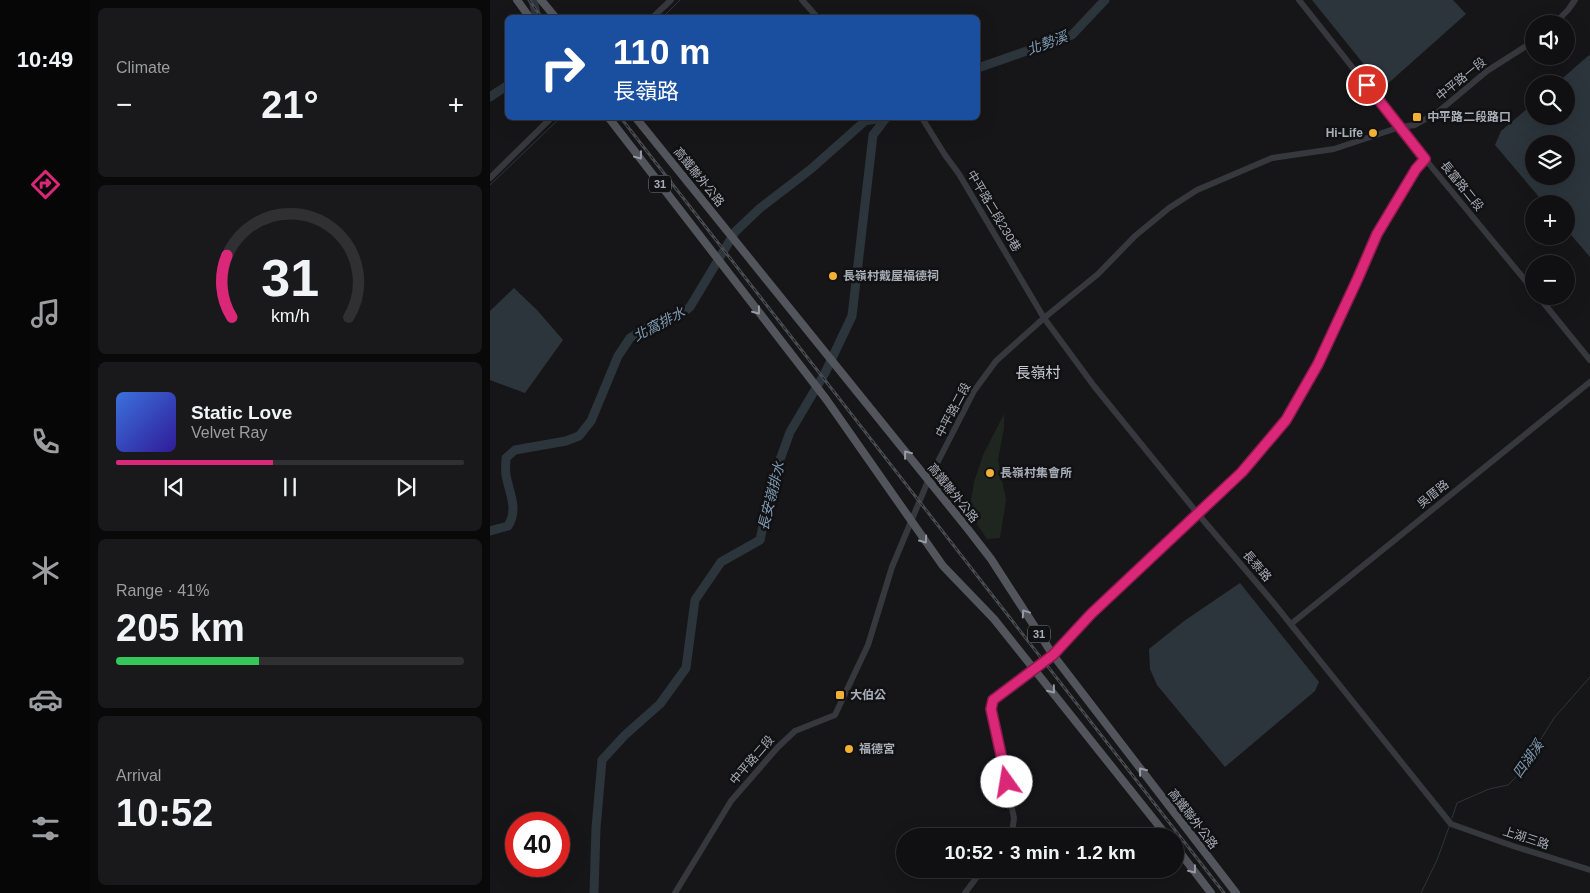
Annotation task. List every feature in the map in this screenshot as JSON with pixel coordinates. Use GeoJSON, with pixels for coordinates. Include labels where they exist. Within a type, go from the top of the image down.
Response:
{"type":"FeatureCollection","features":[{"type":"Feature","properties":{"kind":"main road"},"geometry":{"type":"LineString","coordinates":[[517,0],[528,15]]}},
{"type":"Feature","properties":{"kind":"main road"},"geometry":{"type":"LineString","coordinates":[[541,0],[554,15]]}},
{"type":"Feature","properties":{"kind":"main road","name":"31"},"geometry":{"type":"LineString","coordinates":[[612,120],[826,400],[943,566],[994,618],[1161,828]]}},
{"type":"Feature","properties":{"kind":"main road","name":"高鐵聯外公路"},"geometry":{"type":"LineString","coordinates":[[638,120],[844,373],[928,482],[991,559],[1053,655],[1236,893]]}},
{"type":"Feature","properties":{"kind":"main road"},"geometry":{"type":"LineString","coordinates":[[1184,858],[1211,893]]}},
{"type":"Feature","properties":{"kind":"street"},"geometry":{"type":"LineString","coordinates":[[655,15],[670,0]]}},
{"type":"Feature","properties":{"kind":"street"},"geometry":{"type":"LineString","coordinates":[[802,0],[815,15]]}},
{"type":"Feature","properties":{"kind":"street","name":"長富路二段"},"geometry":{"type":"LineString","coordinates":[[1299,0],[1425,159],[1525,280]]}},
{"type":"Feature","properties":{"kind":"street"},"geometry":{"type":"LineString","coordinates":[[1563,15],[1575,0]]}},
{"type":"Feature","properties":{"kind":"street","name":"中平路一段"},"geometry":{"type":"LineString","coordinates":[[1400,127],[1415,125],[1438,112],[1487,71],[1525,47]]}},
{"type":"Feature","properties":{"kind":"street"},"geometry":{"type":"LineString","coordinates":[[490,178],[549,120]]}},
{"type":"Feature","properties":{"kind":"street","name":"中平路二段230巷"},"geometry":{"type":"LineString","coordinates":[[923,120],[959,174],[1044,318]]}},
{"type":"Feature","properties":{"kind":"street","name":"中平路二段"},"geometry":{"type":"LineString","coordinates":[[675,893],[731,801],[778,746],[795,731],[836,715],[868,644],[892,567],[928,482],[974,391],[996,361],[1044,318],[1098,274],[1135,236],[1168,208],[1197,190],[1272,158],[1334,149],[1400,127]]}},
{"type":"Feature","properties":{"kind":"street"},"geometry":{"type":"LineString","coordinates":[[1013,828],[1012,802],[992,705],[997,696],[1053,655],[1091,614],[1242,472],[1286,420],[1318,364],[1377,234],[1416,169],[1425,159]]}},
{"type":"Feature","properties":{"kind":"street"},"geometry":{"type":"LineString","coordinates":[[1545,305],[1590,360]]}},
{"type":"Feature","properties":{"kind":"street","name":"長泰路"},"geometry":{"type":"LineString","coordinates":[[1044,318],[1094,386],[1198,514],[1291,624],[1451,824],[1456,826]]}},
{"type":"Feature","properties":{"kind":"street","name":"吳厝路"},"geometry":{"type":"LineString","coordinates":[[1291,624],[1590,382]]}},
{"type":"Feature","properties":{"kind":"street","name":"上湖三路"},"geometry":{"type":"LineString","coordinates":[[1456,826],[1590,870]]}},
{"type":"Feature","properties":{"kind":"street"},"geometry":{"type":"LineString","coordinates":[[965,893],[976,878]]}},
{"type":"Feature","properties":{"kind":"shaded area"},"geometry":{"type":"Polygon","coordinates":[[[1312,0],[1453,0],[1466,14],[1383,88],[1312,0]]]}},
{"type":"Feature","properties":{"kind":"shaded area"},"geometry":{"type":"Polygon","coordinates":[[[1590,56],[1590,257],[1575,240],[1575,195],[1537,195],[1529,185],[1575,185],[1575,135],[1525,135],[1525,180],[1495,145],[1501,131],[1525,111],[1525,125],[1575,125],[1575,75],[1566,75],[1590,56]]]}},
{"type":"Feature","properties":{"kind":"shaded area"},"geometry":{"type":"Polygon","coordinates":[[[514,288],[537,310],[563,340],[525,393],[490,380],[490,311],[514,288]]]}},
{"type":"Feature","properties":{"kind":"shaded area"},"geometry":{"type":"Polygon","coordinates":[[[1004,414],[1004,428],[998,460],[1006,500],[1000,538],[987,539],[969,513],[974,482],[983,455],[1004,414]]]}},
{"type":"Feature","properties":{"kind":"shaded area"},"geometry":{"type":"Polygon","coordinates":[[[1240,583],[1319,682],[1315,691],[1225,767],[1157,685],[1150,669],[1149,649],[1184,621],[1240,583]]]}},
{"type":"Feature","properties":{"kind":"waterway"},"geometry":{"type":"LineString","coordinates":[[533,0],[536,15]]}},
{"type":"Feature","properties":{"kind":"waterway"},"geometry":{"type":"LineString","coordinates":[[665,15],[680,0]]}},
{"type":"Feature","properties":{"kind":"waterway","name":"北勢溪"},"geometry":{"type":"LineString","coordinates":[[980,67],[1072,35],[1105,0]]}},
{"type":"Feature","properties":{"kind":"waterway"},"geometry":{"type":"LineString","coordinates":[[490,97],[505,87]]}},
{"type":"Feature","properties":{"kind":"waterway"},"geometry":{"type":"LineString","coordinates":[[490,185],[558,120]]}},
{"type":"Feature","properties":{"kind":"waterway","name":"北窩排水"},"geometry":{"type":"LineString","coordinates":[[490,531],[508,526],[513,513],[506,473],[506,458],[515,450],[566,441],[579,436],[591,421],[618,356],[630,338],[657,321],[681,314],[690,307],[735,232],[759,209],[811,169],[865,121],[870,120]]}},
{"type":"Feature","properties":{"kind":"waterway","name":"長安嶺排水"},"geometry":{"type":"LineString","coordinates":[[594,893],[596,828],[602,760],[625,735],[660,704],[686,668],[695,600],[721,562],[760,540],[773,479],[790,432],[825,373],[852,316],[873,135],[884,120]]}},
{"type":"Feature","properties":{"kind":"waterway","name":"四湖溪"},"geometry":{"type":"LineString","coordinates":[[1452,818],[1457,803],[1489,789],[1508,785],[1520,773],[1554,718],[1590,677]]}},
{"type":"Feature","properties":{"kind":"waterway","name":"四湖溪"},"geometry":{"type":"LineString","coordinates":[[1421,893],[1437,860],[1449,827]]}},
{"type":"Feature","properties":{"kind":"railway"},"geometry":{"type":"LineString","coordinates":[[529,0],[540,15]]}},
{"type":"Feature","properties":{"kind":"railway"},"geometry":{"type":"LineString","coordinates":[[623,120],[1224,893]]}},
{"type":"Feature","properties":{"kind":"place","name":"中平路二段路口"},"geometry":{"type":"Point","coordinates":[1417,117]}},
{"type":"Feature","properties":{"kind":"place","name":"Hi-Life"},"geometry":{"type":"Point","coordinates":[1373,133]}},
{"type":"Feature","properties":{"kind":"place","name":"長嶺村戴屋福德祠"},"geometry":{"type":"Point","coordinates":[833,276]}},
{"type":"Feature","properties":{"kind":"place","name":"長嶺村集會所"},"geometry":{"type":"Point","coordinates":[990,473]}},
{"type":"Feature","properties":{"kind":"place","name":"大伯公"},"geometry":{"type":"Point","coordinates":[840,695]}},
{"type":"Feature","properties":{"kind":"place","name":"福德宮"},"geometry":{"type":"Point","coordinates":[849,749]}},
{"type":"Feature","properties":{"kind":"district","name":"長嶺村"},"geometry":{"type":"Point","coordinates":[1038,373]}},
{"type":"Feature","properties":{"kind":"route"},"geometry":{"type":"LineString","coordinates":[[1007,782],[991,709],[993,700],[1036,669],[1064,645],[1091,614],[1242,472],[1264,448],[1286,420],[1318,364],[1377,234],[1416,169],[1425,159],[1367,85]]}}]}
